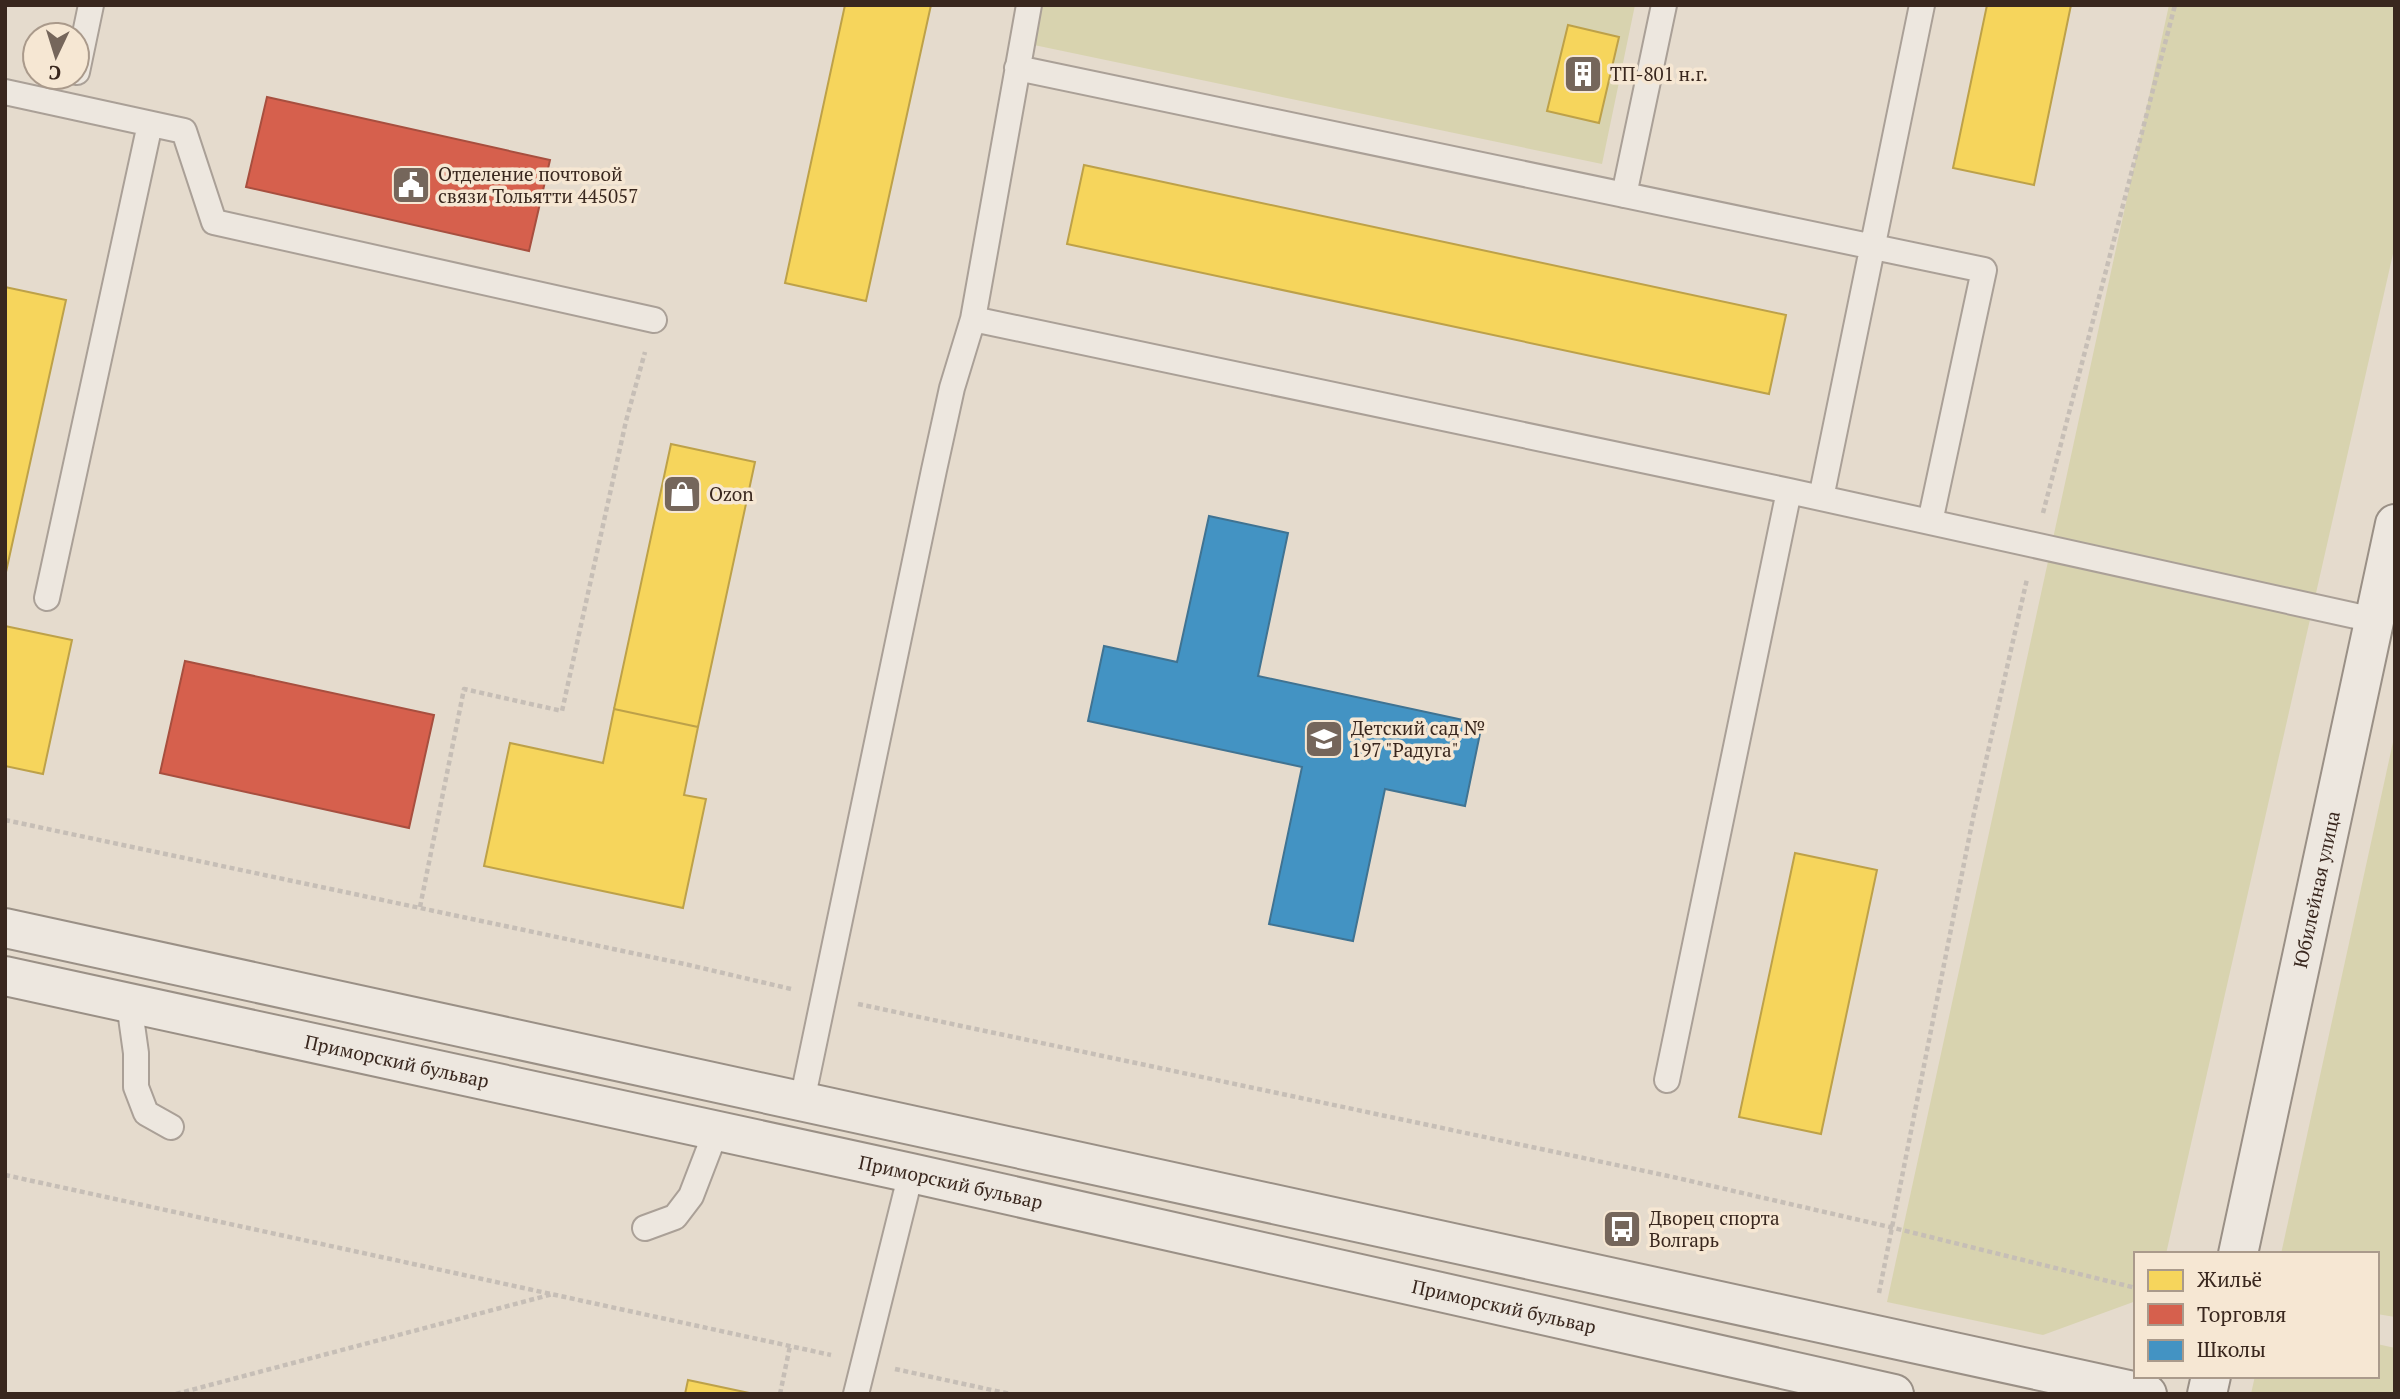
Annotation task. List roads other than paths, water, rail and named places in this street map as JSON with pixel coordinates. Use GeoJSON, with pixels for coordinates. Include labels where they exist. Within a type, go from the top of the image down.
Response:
{"type":"FeatureCollection","features":[{"type":"Feature","properties":{"kind":"main road","name":"Юбилейная улица"},"geometry":{"type":"LineString","coordinates":[[2238,1252],[2395,524]]}},
{"type":"Feature","properties":{"kind":"main road"},"geometry":{"type":"LineString","coordinates":[[5,928],[2147,1394]]}},
{"type":"Feature","properties":{"kind":"main road","name":"Приморский бульвар"},"geometry":{"type":"LineString","coordinates":[[5,976],[911,1172],[1894,1394]]}},
{"type":"Feature","properties":{"kind":"lane"},"geometry":{"type":"LineString","coordinates":[[802,1101],[940,442],[952,388],[973,319],[1028,5]]}},
{"type":"Feature","properties":{"kind":"lane"},"geometry":{"type":"LineString","coordinates":[[1624,195],[1664,5]]}},
{"type":"Feature","properties":{"kind":"lane"},"geometry":{"type":"LineString","coordinates":[[1821,498],[1922,5]]}},
{"type":"Feature","properties":{"kind":"lane"},"geometry":{"type":"LineString","coordinates":[[1017,68],[1984,271],[1930,522]]}},
{"type":"Feature","properties":{"kind":"lane"},"geometry":{"type":"LineString","coordinates":[[70,106],[73,91]]}},
{"type":"Feature","properties":{"kind":"lane"},"geometry":{"type":"LineString","coordinates":[[5,92],[184,131],[214,222],[654,320]]}},
{"type":"Feature","properties":{"kind":"lane"},"geometry":{"type":"LineString","coordinates":[[47,598],[150,124]]}},
{"type":"Feature","properties":{"kind":"lane"},"geometry":{"type":"LineString","coordinates":[[973,319],[1790,491],[2374,620]]}},
{"type":"Feature","properties":{"kind":"lane"},"geometry":{"type":"LineString","coordinates":[[1667,1080],[1790,491]]}},
{"type":"Feature","properties":{"kind":"lane"},"geometry":{"type":"LineString","coordinates":[[129,1003],[136,1053],[136,1087],[146,1113],[171,1126]]}},
{"type":"Feature","properties":{"kind":"lane"},"geometry":{"type":"LineString","coordinates":[[645,1228],[675,1217],[691,1196],[716,1131]]}},
{"type":"Feature","properties":{"kind":"lane"},"geometry":{"type":"LineString","coordinates":[[856,1394],[911,1172]]}},
{"type":"Feature","properties":{"kind":"place","name":"ТП-801 н.г."},"geometry":{"type":"Point","coordinates":[1583,74]}},
{"type":"Feature","properties":{"kind":"place","name":"Отделение почтовой связи Тольятти 445057"},"geometry":{"type":"Point","coordinates":[411,185]}},
{"type":"Feature","properties":{"kind":"place","name":"Ozon"},"geometry":{"type":"Point","coordinates":[682,494]}},
{"type":"Feature","properties":{"kind":"place","name":"Детский сад № 197 \"Радуга\""},"geometry":{"type":"Point","coordinates":[1324,739]}},
{"type":"Feature","properties":{"kind":"place","name":"Дворец спорта Волгарь"},"geometry":{"type":"Point","coordinates":[1622,1229]}}]}
